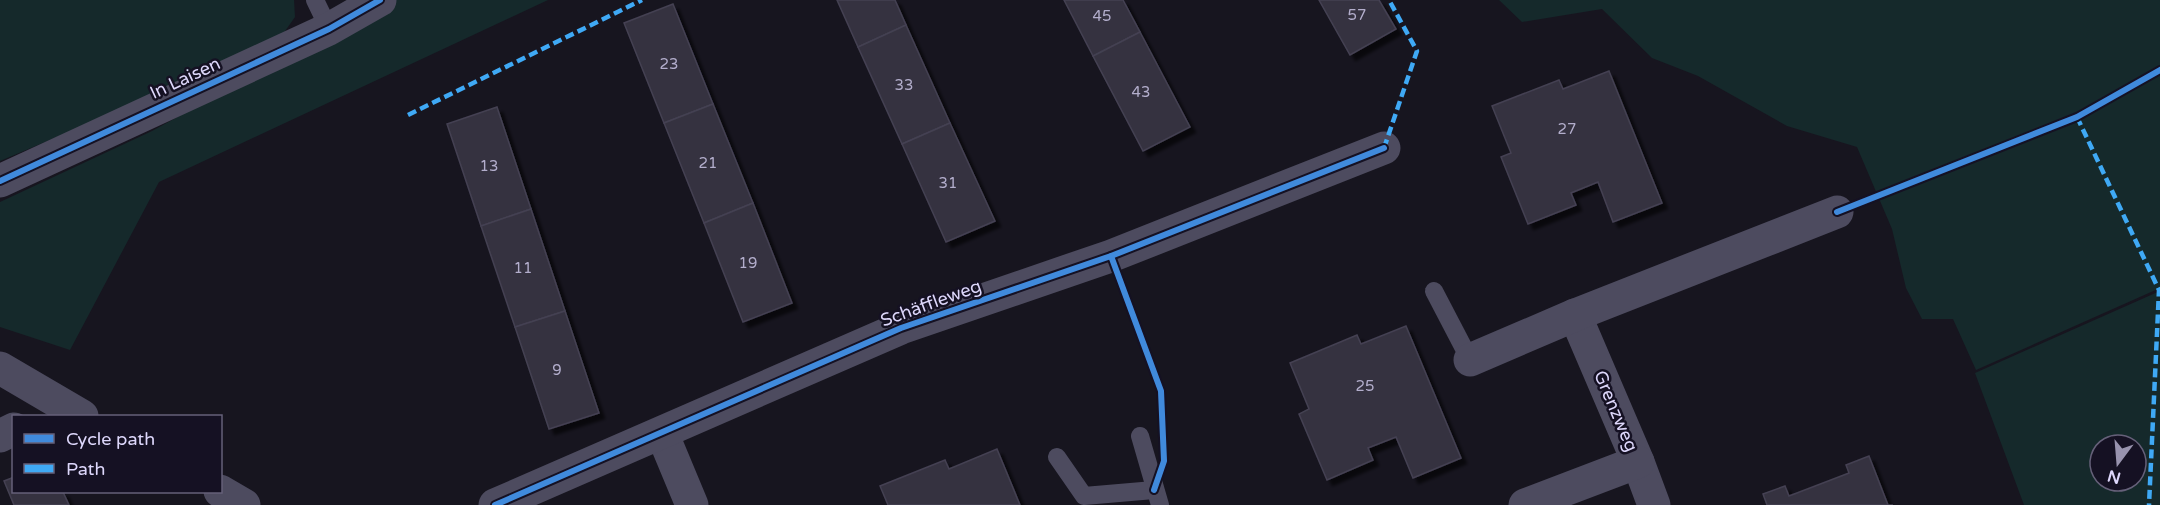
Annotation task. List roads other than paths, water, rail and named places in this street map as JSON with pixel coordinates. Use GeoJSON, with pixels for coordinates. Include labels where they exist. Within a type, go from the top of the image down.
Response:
{"type":"FeatureCollection","features":[{"type":"Feature","properties":{"kind":"street","name":"In Laisen"},"geometry":{"type":"LineString","coordinates":[[0,181],[329,29],[380,0]]}},
{"type":"Feature","properties":{"kind":"street","name":"Schäffleweg"},"geometry":{"type":"LineString","coordinates":[[495,505],[901,328],[1111,256],[1384,148]]}},
{"type":"Feature","properties":{"kind":"street"},"geometry":{"type":"LineString","coordinates":[[1470,360],[1575,315],[1837,212]]}},
{"type":"Feature","properties":{"kind":"street","name":"Grenzweg"},"geometry":{"type":"LineString","coordinates":[[1525,505],[1638,462],[1575,315]]}},
{"type":"Feature","properties":{"kind":"street"},"geometry":{"type":"LineString","coordinates":[[0,368],[59,413]]}},
{"type":"Feature","properties":{"kind":"street"},"geometry":{"type":"LineString","coordinates":[[662,433],[692,505]]}},
{"type":"Feature","properties":{"kind":"street"},"geometry":{"type":"LineString","coordinates":[[1638,462],[1654,505]]}},
{"type":"Feature","properties":{"kind":"street"},"geometry":{"type":"LineString","coordinates":[[222,492],[244,505]]}},
{"type":"Feature","properties":{"kind":"lane"},"geometry":{"type":"LineString","coordinates":[[315,0],[329,29]]}},
{"type":"Feature","properties":{"kind":"lane"},"geometry":{"type":"LineString","coordinates":[[1434,291],[1470,360]]}},
{"type":"Feature","properties":{"kind":"lane"},"geometry":{"type":"LineString","coordinates":[[1057,457],[1084,496],[1157,497],[1140,436]]}}]}
